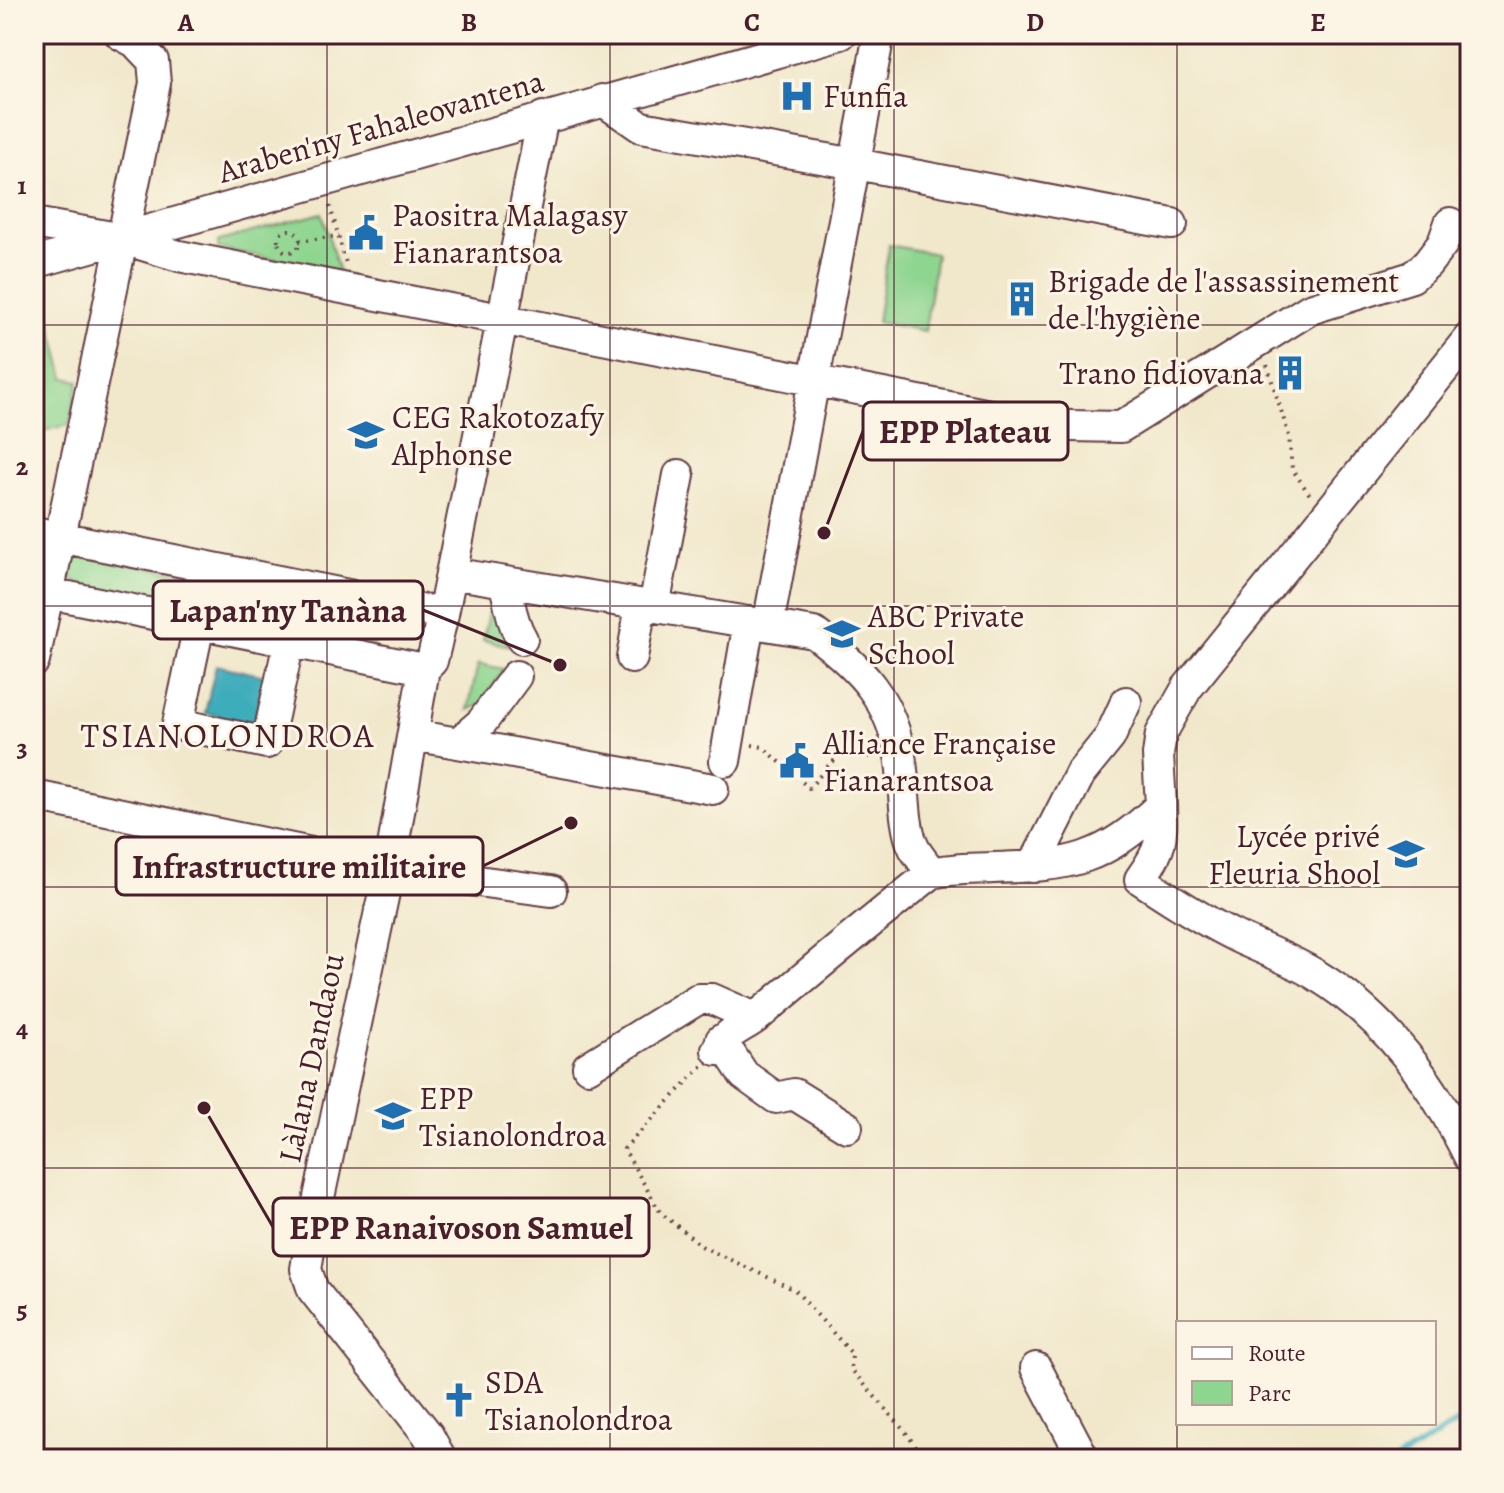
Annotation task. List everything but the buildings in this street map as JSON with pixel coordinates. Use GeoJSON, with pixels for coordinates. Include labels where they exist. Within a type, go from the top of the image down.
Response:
{"type":"FeatureCollection","features":[{"type":"Feature","properties":{"kind":"street"},"geometry":{"type":"LineString","coordinates":[[34,661],[46,535],[123,239],[155,83],[153,61],[135,42],[120,34]]}},
{"type":"Feature","properties":{"kind":"street","name":"Araben'ny Fahaleovantena"},"geometry":{"type":"LineString","coordinates":[[34,263],[841,34]]}},
{"type":"Feature","properties":{"kind":"street"},"geometry":{"type":"LineString","coordinates":[[725,761],[815,382],[879,34]]}},
{"type":"Feature","properties":{"kind":"street"},"geometry":{"type":"LineString","coordinates":[[602,100],[641,127],[1172,224]]}},
{"type":"Feature","properties":{"kind":"street","name":"Làlana Dandaou"},"geometry":{"type":"LineString","coordinates":[[441,1459],[428,1435],[313,1290],[306,1269],[389,869],[424,669],[432,661],[443,614],[543,117]]}},
{"type":"Feature","properties":{"kind":"street"},"geometry":{"type":"LineString","coordinates":[[34,223],[123,239],[179,256],[815,382],[1003,417],[1071,426],[1121,427],[1310,309],[1412,277],[1443,243],[1450,223]]}},
{"type":"Feature","properties":{"kind":"street"},"geometry":{"type":"LineString","coordinates":[[1140,879],[1156,857],[1162,837],[1158,755],[1161,734],[1187,688],[1470,337]]}},
{"type":"Feature","properties":{"kind":"street"},"geometry":{"type":"LineString","coordinates":[[632,658],[648,606],[679,475]]}},
{"type":"Feature","properties":{"kind":"street"},"geometry":{"type":"LineString","coordinates":[[46,535],[443,614]]}},
{"type":"Feature","properties":{"kind":"street"},"geometry":{"type":"LineString","coordinates":[[211,568],[178,724],[267,743],[289,642]]}},
{"type":"Feature","properties":{"kind":"street"},"geometry":{"type":"LineString","coordinates":[[451,573],[814,633],[850,660],[873,686],[888,715],[901,760],[912,845],[932,873]]}},
{"type":"Feature","properties":{"kind":"street"},"geometry":{"type":"LineString","coordinates":[[504,582],[514,626],[522,639]]}},
{"type":"Feature","properties":{"kind":"street"},"geometry":{"type":"LineString","coordinates":[[41,591],[424,669]]}},
{"type":"Feature","properties":{"kind":"street"},"geometry":{"type":"LineString","coordinates":[[459,742],[482,722],[516,676]]}},
{"type":"Feature","properties":{"kind":"street"},"geometry":{"type":"LineString","coordinates":[[1033,867],[1080,774],[1110,737],[1126,702]]}},
{"type":"Feature","properties":{"kind":"street"},"geometry":{"type":"LineString","coordinates":[[413,735],[713,789]]}},
{"type":"Feature","properties":{"kind":"street"},"geometry":{"type":"LineString","coordinates":[[34,796],[389,869],[551,891]]}},
{"type":"Feature","properties":{"kind":"street"},"geometry":{"type":"LineString","coordinates":[[847,1127],[794,1094],[776,1098],[744,1075],[719,1045],[932,873],[950,868],[1051,866],[1094,854],[1121,839],[1161,805]]}},
{"type":"Feature","properties":{"kind":"street"},"geometry":{"type":"LineString","coordinates":[[1094,854],[1140,879],[1196,916],[1316,974],[1363,1009],[1416,1065],[1447,1111],[1470,1158]]}},
{"type":"Feature","properties":{"kind":"street"},"geometry":{"type":"LineString","coordinates":[[588,1067],[698,999],[712,999],[755,1018]]}},
{"type":"Feature","properties":{"kind":"street"},"geometry":{"type":"LineString","coordinates":[[1036,1368],[1084,1459]]}},
{"type":"Feature","properties":{"kind":"path"},"geometry":{"type":"LineString","coordinates":[[323,180],[345,256]]}},
{"type":"Feature","properties":{"kind":"path"},"geometry":{"type":"LineString","coordinates":[[291,230],[299,235],[299,241],[294,252],[285,252],[279,247],[278,238],[283,231],[291,230]]}},
{"type":"Feature","properties":{"kind":"path"},"geometry":{"type":"LineString","coordinates":[[299,241],[339,236]]}},
{"type":"Feature","properties":{"kind":"path"},"geometry":{"type":"LineString","coordinates":[[1260,340],[1289,436],[1292,469],[1326,516]]}},
{"type":"Feature","properties":{"kind":"path"},"geometry":{"type":"LineString","coordinates":[[827,767],[845,751],[867,758],[894,731]]}},
{"type":"Feature","properties":{"kind":"path"},"geometry":{"type":"LineString","coordinates":[[751,745],[763,747],[809,788],[823,772]]}},
{"type":"Feature","properties":{"kind":"path"},"geometry":{"type":"LineString","coordinates":[[719,1045],[624,1149],[660,1212],[703,1247],[795,1290],[852,1354],[851,1369],[907,1434],[924,1459]]}},
{"type":"Feature","properties":{"kind":"green space"},"geometry":{"type":"Polygon","coordinates":[[[322,213],[339,272],[218,248],[219,241],[322,213]]]}},
{"type":"Feature","properties":{"kind":"green space"},"geometry":{"type":"Polygon","coordinates":[[[889,245],[936,254],[925,331],[877,322],[889,245]]]}},
{"type":"Feature","properties":{"kind":"green space"},"geometry":{"type":"Polygon","coordinates":[[[47,307],[65,378],[79,381],[69,425],[34,433],[34,311],[47,307]]]}},
{"type":"Feature","properties":{"kind":"green space"},"geometry":{"type":"Polygon","coordinates":[[[78,554],[192,575],[197,582],[192,604],[183,606],[78,584],[72,579],[69,565],[78,554]]]}},
{"type":"Feature","properties":{"kind":"green space"},"geometry":{"type":"Polygon","coordinates":[[[242,589],[371,616],[378,627],[378,638],[373,646],[234,617],[227,611],[227,597],[233,590],[242,589]]]}},
{"type":"Feature","properties":{"kind":"green space"},"geometry":{"type":"Polygon","coordinates":[[[493,594],[509,646],[483,640],[493,594]]]}},
{"type":"Feature","properties":{"kind":"green space"},"geometry":{"type":"Polygon","coordinates":[[[478,664],[504,669],[480,705],[468,710],[478,664]]]}},
{"type":"Feature","properties":{"kind":"water"},"geometry":{"type":"Polygon","coordinates":[[[216,665],[265,676],[254,724],[205,713],[216,665]]]}},
{"type":"Feature","properties":{"kind":"waterway"},"geometry":{"type":"LineString","coordinates":[[1398,1459],[1470,1415]]}},
{"type":"Feature","properties":{"kind":"place","name":"Funfia"},"geometry":{"type":"Point","coordinates":[797,96]}},
{"type":"Feature","properties":{"kind":"place","name":"Paositra Malagasy Fianarantsoa"},"geometry":{"type":"Point","coordinates":[366,233]}},
{"type":"Feature","properties":{"kind":"place","name":"Brigade de l'assassinement de l'hygiène"},"geometry":{"type":"Point","coordinates":[1022,299]}},
{"type":"Feature","properties":{"kind":"place","name":"Trano fidiovana"},"geometry":{"type":"Point","coordinates":[1290,373]}},
{"type":"Feature","properties":{"kind":"place","name":"CEG Rakotozafy Alphonse"},"geometry":{"type":"Point","coordinates":[366,435]}},
{"type":"Feature","properties":{"kind":"place","name":"EPP Plateau"},"geometry":{"type":"Point","coordinates":[824,533]}},
{"type":"Feature","properties":{"kind":"place","name":"ABC Private School"},"geometry":{"type":"Point","coordinates":[842,634]}},
{"type":"Feature","properties":{"kind":"place","name":"Lapan'ny Tanàna"},"geometry":{"type":"Point","coordinates":[560,665]}},
{"type":"Feature","properties":{"kind":"place","name":"Alliance Française Fianarantsoa"},"geometry":{"type":"Point","coordinates":[797,761]}},
{"type":"Feature","properties":{"kind":"place","name":"Infrastructure militaire"},"geometry":{"type":"Point","coordinates":[571,823]}},
{"type":"Feature","properties":{"kind":"place","name":"Lycée privé Fleuria Shool"},"geometry":{"type":"Point","coordinates":[1406,854]}},
{"type":"Feature","properties":{"kind":"place","name":"EPP Ranaivoson Samuel"},"geometry":{"type":"Point","coordinates":[204,1108]}},
{"type":"Feature","properties":{"kind":"place","name":"EPP Tsianolondroa"},"geometry":{"type":"Point","coordinates":[393,1116]}},
{"type":"Feature","properties":{"kind":"place","name":"SDA Tsianolondroa"},"geometry":{"type":"Point","coordinates":[459,1400]}},
{"type":"Feature","properties":{"kind":"district","name":"TSIANOLONDROA"},"geometry":{"type":"Point","coordinates":[228,735]}}]}
